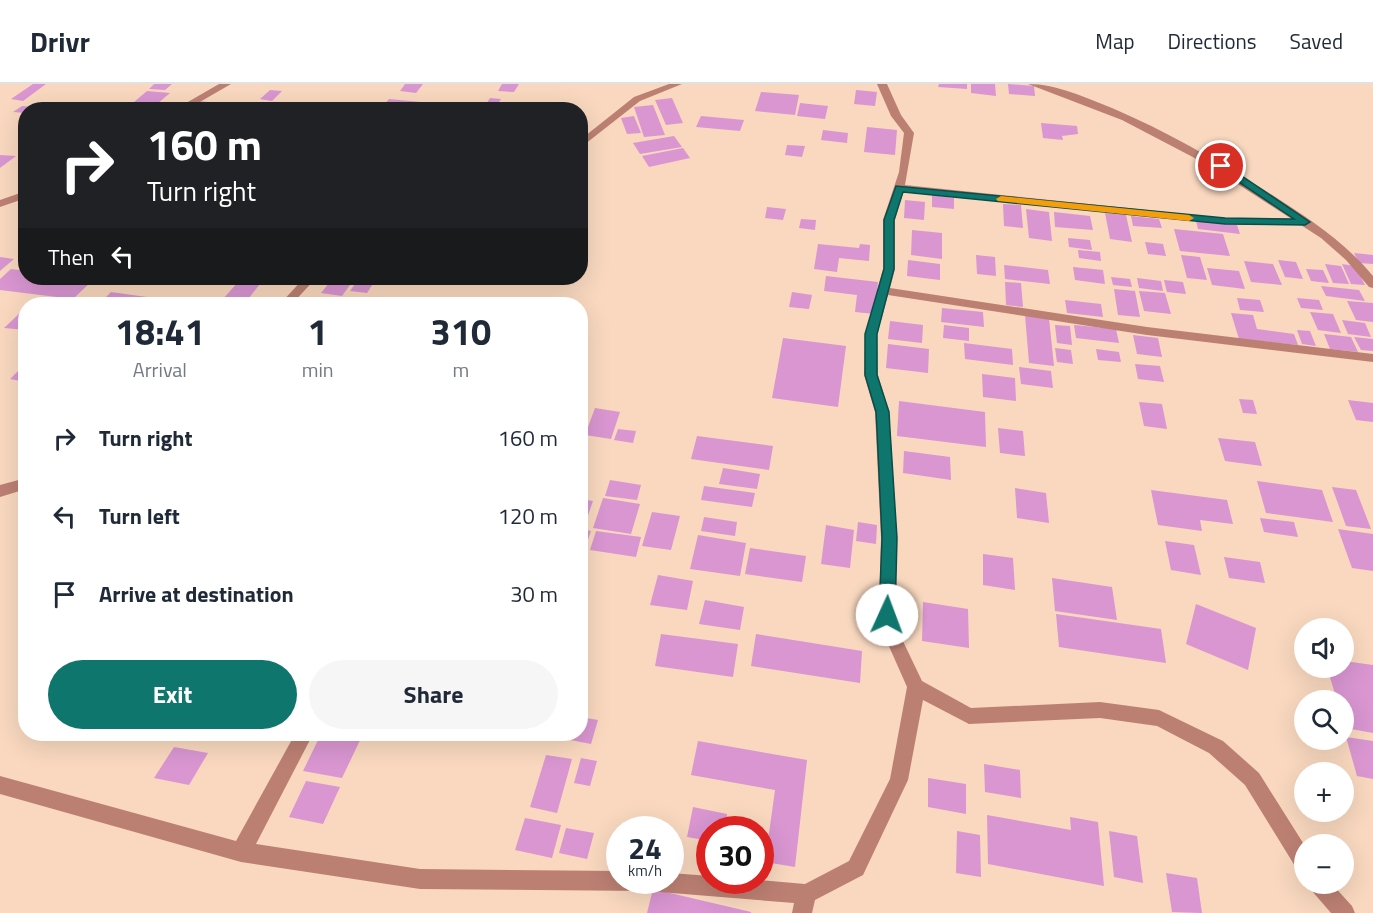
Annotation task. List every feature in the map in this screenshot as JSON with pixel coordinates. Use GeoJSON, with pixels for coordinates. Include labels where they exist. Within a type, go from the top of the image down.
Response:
{"type":"FeatureCollection","features":[{"type":"Feature","properties":{"kind":"street"},"geometry":{"type":"LineString","coordinates":[[193,102],[226,84]]}},
{"type":"Feature","properties":{"kind":"street"},"geometry":{"type":"LineString","coordinates":[[588,139],[637,99],[677,84]]}},
{"type":"Feature","properties":{"kind":"street"},"geometry":{"type":"LineString","coordinates":[[0,785],[241,852],[420,879],[647,882],[804,904],[856,868],[899,780],[915,687],[892,635],[887,615],[890,538],[882,412],[871,375],[871,334],[889,269],[889,220],[906,162],[909,133],[896,116],[882,84]]}},
{"type":"Feature","properties":{"kind":"street"},"geometry":{"type":"LineString","coordinates":[[1032,84],[1077,96],[1141,123],[1221,166],[1305,222],[1323,231],[1373,284]]}},
{"type":"Feature","properties":{"kind":"street"},"geometry":{"type":"LineString","coordinates":[[899,188],[1225,221],[1305,222]]}},
{"type":"Feature","properties":{"kind":"street"},"geometry":{"type":"LineString","coordinates":[[0,204],[18,197]]}},
{"type":"Feature","properties":{"kind":"street"},"geometry":{"type":"LineString","coordinates":[[292,297],[304,285]]}},
{"type":"Feature","properties":{"kind":"street"},"geometry":{"type":"LineString","coordinates":[[883,291],[1147,331],[1373,358]]}},
{"type":"Feature","properties":{"kind":"street"},"geometry":{"type":"LineString","coordinates":[[0,491],[18,485]]}},
{"type":"Feature","properties":{"kind":"street"},"geometry":{"type":"LineString","coordinates":[[915,687],[969,716],[1100,710],[1159,718],[1216,747],[1252,779],[1294,846]]}},
{"type":"Feature","properties":{"kind":"street"},"geometry":{"type":"LineString","coordinates":[[241,852],[300,741]]}},
{"type":"Feature","properties":{"kind":"street"},"geometry":{"type":"LineString","coordinates":[[1328,894],[1345,913]]}},
{"type":"Feature","properties":{"kind":"building"},"geometry":{"type":"Polygon","coordinates":[[[33,84],[46,84],[23,101],[11,99],[33,84]]]}},
{"type":"Feature","properties":{"kind":"building"},"geometry":{"type":"Polygon","coordinates":[[[154,84],[172,84],[165,90],[149,89],[154,84]]]}},
{"type":"Feature","properties":{"kind":"building"},"geometry":{"type":"Polygon","coordinates":[[[405,84],[423,84],[416,93],[400,91],[405,84]]]}},
{"type":"Feature","properties":{"kind":"building"},"geometry":{"type":"Polygon","coordinates":[[[502,84],[519,84],[514,92],[498,91],[502,84]]]}},
{"type":"Feature","properties":{"kind":"building"},"geometry":{"type":"Polygon","coordinates":[[[939,84],[967,84],[967,89],[938,87],[939,84]]]}},
{"type":"Feature","properties":{"kind":"building"},"geometry":{"type":"Polygon","coordinates":[[[971,84],[995,84],[996,96],[971,93],[971,84]]]}},
{"type":"Feature","properties":{"kind":"building"},"geometry":{"type":"Polygon","coordinates":[[[1008,84],[1034,86],[1035,96],[1009,94],[1008,84]]]}},
{"type":"Feature","properties":{"kind":"building"},"geometry":{"type":"Polygon","coordinates":[[[270,90],[282,91],[272,101],[260,99],[270,90]]]}},
{"type":"Feature","properties":{"kind":"building"},"geometry":{"type":"Polygon","coordinates":[[[856,90],[877,92],[875,106],[854,104],[856,90]]]}},
{"type":"Feature","properties":{"kind":"building"},"geometry":{"type":"Polygon","coordinates":[[[147,91],[170,93],[159,102],[134,102],[147,91]]]}},
{"type":"Feature","properties":{"kind":"building"},"geometry":{"type":"Polygon","coordinates":[[[761,92],[799,95],[795,115],[755,111],[761,92]]]}},
{"type":"Feature","properties":{"kind":"building"},"geometry":{"type":"Polygon","coordinates":[[[490,98],[501,99],[499,102],[488,102],[490,98]]]}},
{"type":"Feature","properties":{"kind":"building"},"geometry":{"type":"Polygon","coordinates":[[[672,98],[683,123],[666,125],[655,100],[672,98]]]}},
{"type":"Feature","properties":{"kind":"building"},"geometry":{"type":"Polygon","coordinates":[[[389,99],[421,102],[386,102],[389,99]]]}},
{"type":"Feature","properties":{"kind":"building"},"geometry":{"type":"Polygon","coordinates":[[[800,103],[828,106],[825,119],[797,116],[800,103]]]}},
{"type":"Feature","properties":{"kind":"building"},"geometry":{"type":"Polygon","coordinates":[[[653,105],[665,135],[644,137],[634,107],[653,105]]]}},
{"type":"Feature","properties":{"kind":"building"},"geometry":{"type":"Polygon","coordinates":[[[634,116],[641,133],[627,134],[621,118],[634,116]]]}},
{"type":"Feature","properties":{"kind":"building"},"geometry":{"type":"Polygon","coordinates":[[[701,116],[744,120],[740,131],[696,127],[701,116]]]}},
{"type":"Feature","properties":{"kind":"building"},"geometry":{"type":"Polygon","coordinates":[[[1041,123],[1077,126],[1078,134],[1062,136],[1063,140],[1043,138],[1041,123]]]}},
{"type":"Feature","properties":{"kind":"building"},"geometry":{"type":"Polygon","coordinates":[[[867,127],[897,130],[895,155],[864,152],[867,127]]]}},
{"type":"Feature","properties":{"kind":"building"},"geometry":{"type":"Polygon","coordinates":[[[823,130],[848,133],[847,143],[821,140],[823,130]]]}},
{"type":"Feature","properties":{"kind":"building"},"geometry":{"type":"Polygon","coordinates":[[[674,136],[682,147],[640,154],[633,143],[674,136]]]}},
{"type":"Feature","properties":{"kind":"building"},"geometry":{"type":"Polygon","coordinates":[[[787,145],[805,146],[802,157],[785,155],[787,145]]]}},
{"type":"Feature","properties":{"kind":"building"},"geometry":{"type":"Polygon","coordinates":[[[683,148],[690,158],[649,167],[642,156],[683,148]]]}},
{"type":"Feature","properties":{"kind":"building"},"geometry":{"type":"Polygon","coordinates":[[[0,155],[16,156],[0,168],[0,155]]]}},
{"type":"Feature","properties":{"kind":"building"},"geometry":{"type":"Polygon","coordinates":[[[932,195],[954,198],[954,209],[932,207],[932,195]]]}},
{"type":"Feature","properties":{"kind":"building"},"geometry":{"type":"Polygon","coordinates":[[[905,200],[925,202],[924,220],[904,218],[905,200]]]}},
{"type":"Feature","properties":{"kind":"building"},"geometry":{"type":"Polygon","coordinates":[[[1003,204],[1021,205],[1023,228],[1004,226],[1003,204]]]}},
{"type":"Feature","properties":{"kind":"building"},"geometry":{"type":"Polygon","coordinates":[[[767,207],[786,209],[783,220],[765,218],[767,207]]]}},
{"type":"Feature","properties":{"kind":"building"},"geometry":{"type":"Polygon","coordinates":[[[1026,209],[1049,212],[1052,241],[1029,238],[1026,209]]]}},
{"type":"Feature","properties":{"kind":"building"},"geometry":{"type":"Polygon","coordinates":[[[1054,212],[1090,216],[1093,230],[1055,227],[1054,212]]]}},
{"type":"Feature","properties":{"kind":"building"},"geometry":{"type":"Polygon","coordinates":[[[1105,213],[1126,215],[1132,242],[1110,239],[1105,213]]]}},
{"type":"Feature","properties":{"kind":"building"},"geometry":{"type":"Polygon","coordinates":[[[1131,216],[1159,219],[1162,228],[1133,226],[1131,216]]]}},
{"type":"Feature","properties":{"kind":"building"},"geometry":{"type":"Polygon","coordinates":[[[801,219],[816,220],[815,230],[799,228],[801,219]]]}},
{"type":"Feature","properties":{"kind":"building"},"geometry":{"type":"Polygon","coordinates":[[[1196,221],[1237,225],[1240,234],[1198,229],[1196,221]]]}},
{"type":"Feature","properties":{"kind":"building"},"geometry":{"type":"Polygon","coordinates":[[[1174,229],[1223,234],[1230,256],[1180,251],[1174,229]]]}},
{"type":"Feature","properties":{"kind":"building"},"geometry":{"type":"Polygon","coordinates":[[[912,230],[942,233],[942,259],[911,255],[912,230]]]}},
{"type":"Feature","properties":{"kind":"building"},"geometry":{"type":"Polygon","coordinates":[[[1068,238],[1090,240],[1092,250],[1069,247],[1068,238]]]}},
{"type":"Feature","properties":{"kind":"building"},"geometry":{"type":"Polygon","coordinates":[[[1145,242],[1163,244],[1166,256],[1148,254],[1145,242]]]}},
{"type":"Feature","properties":{"kind":"building"},"geometry":{"type":"Polygon","coordinates":[[[818,244],[859,248],[860,244],[870,245],[869,261],[839,258],[837,272],[814,269],[818,244]]]}},
{"type":"Feature","properties":{"kind":"building"},"geometry":{"type":"Polygon","coordinates":[[[1078,250],[1100,252],[1101,261],[1079,258],[1078,250]]]}},
{"type":"Feature","properties":{"kind":"building"},"geometry":{"type":"Polygon","coordinates":[[[1354,253],[1373,255],[1373,264],[1359,263],[1354,253]]]}},
{"type":"Feature","properties":{"kind":"building"},"geometry":{"type":"Polygon","coordinates":[[[976,255],[995,257],[996,276],[977,274],[976,255]]]}},
{"type":"Feature","properties":{"kind":"building"},"geometry":{"type":"Polygon","coordinates":[[[1181,255],[1200,257],[1207,280],[1187,278],[1181,255]]]}},
{"type":"Feature","properties":{"kind":"building"},"geometry":{"type":"Polygon","coordinates":[[[0,257],[14,259],[0,271],[0,257]]]}},
{"type":"Feature","properties":{"kind":"building"},"geometry":{"type":"Polygon","coordinates":[[[908,260],[940,264],[940,280],[907,276],[908,260]]]}},
{"type":"Feature","properties":{"kind":"building"},"geometry":{"type":"Polygon","coordinates":[[[1278,260],[1296,262],[1303,279],[1285,277],[1278,260]]]}},
{"type":"Feature","properties":{"kind":"building"},"geometry":{"type":"Polygon","coordinates":[[[1244,261],[1273,264],[1282,285],[1251,282],[1244,261]]]}},
{"type":"Feature","properties":{"kind":"building"},"geometry":{"type":"Polygon","coordinates":[[[1325,264],[1341,266],[1349,284],[1333,283],[1325,264]]]}},
{"type":"Feature","properties":{"kind":"building"},"geometry":{"type":"Polygon","coordinates":[[[1342,264],[1355,266],[1365,285],[1351,284],[1342,264]]]}},
{"type":"Feature","properties":{"kind":"building"},"geometry":{"type":"Polygon","coordinates":[[[1004,265],[1048,270],[1050,284],[1005,279],[1004,265]]]}},
{"type":"Feature","properties":{"kind":"building"},"geometry":{"type":"Polygon","coordinates":[[[1073,267],[1103,270],[1105,284],[1075,280],[1073,267]]]}},
{"type":"Feature","properties":{"kind":"building"},"geometry":{"type":"Polygon","coordinates":[[[1207,268],[1239,271],[1245,289],[1212,285],[1207,268]]]}},
{"type":"Feature","properties":{"kind":"building"},"geometry":{"type":"Polygon","coordinates":[[[11,269],[18,270],[18,285],[88,285],[75,297],[57,297],[0,290],[0,279],[11,269]]]}},
{"type":"Feature","properties":{"kind":"building"},"geometry":{"type":"Polygon","coordinates":[[[1306,269],[1323,270],[1329,283],[1311,281],[1306,269]]]}},
{"type":"Feature","properties":{"kind":"building"},"geometry":{"type":"Polygon","coordinates":[[[826,276],[878,282],[875,314],[855,312],[857,295],[824,291],[826,276]]]}},
{"type":"Feature","properties":{"kind":"building"},"geometry":{"type":"Polygon","coordinates":[[[1111,277],[1130,279],[1132,287],[1113,285],[1111,277]]]}},
{"type":"Feature","properties":{"kind":"building"},"geometry":{"type":"Polygon","coordinates":[[[1137,278],[1161,281],[1163,291],[1139,288],[1137,278]]]}},
{"type":"Feature","properties":{"kind":"building"},"geometry":{"type":"Polygon","coordinates":[[[1164,280],[1183,282],[1186,294],[1167,292],[1164,280]]]}},
{"type":"Feature","properties":{"kind":"building"},"geometry":{"type":"Polygon","coordinates":[[[1005,282],[1021,283],[1023,307],[1006,305],[1005,282]]]}},
{"type":"Feature","properties":{"kind":"building"},"geometry":{"type":"Polygon","coordinates":[[[235,285],[259,285],[250,297],[225,297],[235,285]]]}},
{"type":"Feature","properties":{"kind":"building"},"geometry":{"type":"Polygon","coordinates":[[[327,285],[350,285],[342,296],[321,293],[327,285]]]}},
{"type":"Feature","properties":{"kind":"building"},"geometry":{"type":"Polygon","coordinates":[[[354,285],[372,285],[367,293],[350,291],[354,285]]]}},
{"type":"Feature","properties":{"kind":"building"},"geometry":{"type":"Polygon","coordinates":[[[1321,286],[1359,290],[1365,301],[1326,296],[1321,286]]]}},
{"type":"Feature","properties":{"kind":"building"},"geometry":{"type":"Polygon","coordinates":[[[1114,289],[1135,291],[1140,317],[1118,315],[1114,289]]]}},
{"type":"Feature","properties":{"kind":"building"},"geometry":{"type":"Polygon","coordinates":[[[1139,291],[1165,293],[1171,314],[1144,311],[1139,291]]]}},
{"type":"Feature","properties":{"kind":"building"},"geometry":{"type":"Polygon","coordinates":[[[111,292],[147,297],[106,297],[111,292]]]}},
{"type":"Feature","properties":{"kind":"building"},"geometry":{"type":"Polygon","coordinates":[[[792,292],[812,295],[809,309],[789,307],[792,292]]]}},
{"type":"Feature","properties":{"kind":"building"},"geometry":{"type":"Polygon","coordinates":[[[1237,298],[1260,300],[1264,312],[1240,310],[1237,298]]]}},
{"type":"Feature","properties":{"kind":"building"},"geometry":{"type":"Polygon","coordinates":[[[1297,298],[1319,300],[1323,310],[1301,308],[1297,298]]]}},
{"type":"Feature","properties":{"kind":"building"},"geometry":{"type":"Polygon","coordinates":[[[1065,300],[1101,304],[1103,317],[1067,313],[1065,300]]]}},
{"type":"Feature","properties":{"kind":"building"},"geometry":{"type":"Polygon","coordinates":[[[1347,301],[1373,303],[1373,322],[1356,320],[1347,301]]]}},
{"type":"Feature","properties":{"kind":"building"},"geometry":{"type":"Polygon","coordinates":[[[942,308],[983,312],[984,327],[941,322],[942,308]]]}},
{"type":"Feature","properties":{"kind":"building"},"geometry":{"type":"Polygon","coordinates":[[[1310,312],[1333,314],[1341,333],[1318,330],[1310,312]]]}},
{"type":"Feature","properties":{"kind":"building"},"geometry":{"type":"Polygon","coordinates":[[[1231,313],[1253,315],[1257,329],[1294,334],[1298,345],[1239,339],[1231,313]]]}},
{"type":"Feature","properties":{"kind":"building"},"geometry":{"type":"Polygon","coordinates":[[[18,315],[18,329],[4,328],[18,315]]]}},
{"type":"Feature","properties":{"kind":"building"},"geometry":{"type":"Polygon","coordinates":[[[1025,315],[1049,318],[1054,366],[1029,363],[1025,315]]]}},
{"type":"Feature","properties":{"kind":"building"},"geometry":{"type":"Polygon","coordinates":[[[1342,320],[1365,323],[1371,337],[1348,334],[1342,320]]]}},
{"type":"Feature","properties":{"kind":"building"},"geometry":{"type":"Polygon","coordinates":[[[890,321],[923,325],[922,343],[888,339],[890,321]]]}},
{"type":"Feature","properties":{"kind":"building"},"geometry":{"type":"Polygon","coordinates":[[[944,325],[969,328],[969,341],[943,338],[944,325]]]}},
{"type":"Feature","properties":{"kind":"building"},"geometry":{"type":"Polygon","coordinates":[[[1055,325],[1070,326],[1072,345],[1057,343],[1055,325]]]}},
{"type":"Feature","properties":{"kind":"building"},"geometry":{"type":"Polygon","coordinates":[[[1074,325],[1116,329],[1119,343],[1076,338],[1074,325]]]}},
{"type":"Feature","properties":{"kind":"building"},"geometry":{"type":"Polygon","coordinates":[[[1297,330],[1310,331],[1316,346],[1302,344],[1297,330]]]}},
{"type":"Feature","properties":{"kind":"building"},"geometry":{"type":"Polygon","coordinates":[[[1324,334],[1351,337],[1358,352],[1330,349],[1324,334]]]}},
{"type":"Feature","properties":{"kind":"building"},"geometry":{"type":"Polygon","coordinates":[[[1133,335],[1158,338],[1162,357],[1137,354],[1133,335]]]}},
{"type":"Feature","properties":{"kind":"building"},"geometry":{"type":"Polygon","coordinates":[[[1354,337],[1373,339],[1373,351],[1361,350],[1354,337]]]}},
{"type":"Feature","properties":{"kind":"building"},"geometry":{"type":"Polygon","coordinates":[[[783,338],[846,346],[838,407],[772,398],[783,338]]]}},
{"type":"Feature","properties":{"kind":"building"},"geometry":{"type":"Polygon","coordinates":[[[964,343],[1012,349],[1013,365],[965,359],[964,343]]]}},
{"type":"Feature","properties":{"kind":"building"},"geometry":{"type":"Polygon","coordinates":[[[888,344],[929,349],[928,373],[886,368],[888,344]]]}},
{"type":"Feature","properties":{"kind":"building"},"geometry":{"type":"Polygon","coordinates":[[[1055,348],[1071,350],[1073,364],[1057,362],[1055,348]]]}},
{"type":"Feature","properties":{"kind":"building"},"geometry":{"type":"Polygon","coordinates":[[[1096,349],[1119,352],[1121,362],[1098,360],[1096,349]]]}},
{"type":"Feature","properties":{"kind":"building"},"geometry":{"type":"Polygon","coordinates":[[[1135,364],[1160,366],[1164,382],[1138,379],[1135,364]]]}},
{"type":"Feature","properties":{"kind":"building"},"geometry":{"type":"Polygon","coordinates":[[[1019,367],[1051,371],[1053,388],[1021,384],[1019,367]]]}},
{"type":"Feature","properties":{"kind":"building"},"geometry":{"type":"Polygon","coordinates":[[[18,371],[18,380],[10,379],[18,371]]]}},
{"type":"Feature","properties":{"kind":"building"},"geometry":{"type":"Polygon","coordinates":[[[982,374],[1015,378],[1016,401],[983,397],[982,374]]]}},
{"type":"Feature","properties":{"kind":"building"},"geometry":{"type":"Polygon","coordinates":[[[1239,399],[1253,400],[1257,414],[1243,413],[1239,399]]]}},
{"type":"Feature","properties":{"kind":"building"},"geometry":{"type":"Polygon","coordinates":[[[1348,400],[1373,403],[1373,422],[1356,420],[1348,400]]]}},
{"type":"Feature","properties":{"kind":"building"},"geometry":{"type":"Polygon","coordinates":[[[899,401],[985,412],[986,447],[897,436],[899,401]]]}},
{"type":"Feature","properties":{"kind":"building"},"geometry":{"type":"Polygon","coordinates":[[[1139,402],[1162,404],[1167,429],[1144,426],[1139,402]]]}},
{"type":"Feature","properties":{"kind":"building"},"geometry":{"type":"Polygon","coordinates":[[[595,408],[620,412],[611,439],[588,435],[588,427],[595,408]]]}},
{"type":"Feature","properties":{"kind":"building"},"geometry":{"type":"Polygon","coordinates":[[[998,428],[1023,431],[1025,456],[1000,453],[998,428]]]}},
{"type":"Feature","properties":{"kind":"building"},"geometry":{"type":"Polygon","coordinates":[[[618,429],[636,431],[633,443],[614,440],[618,429]]]}},
{"type":"Feature","properties":{"kind":"building"},"geometry":{"type":"Polygon","coordinates":[[[697,436],[773,446],[769,470],[691,459],[697,436]]]}},
{"type":"Feature","properties":{"kind":"building"},"geometry":{"type":"Polygon","coordinates":[[[1218,438],[1255,442],[1262,466],[1225,461],[1218,438]]]}},
{"type":"Feature","properties":{"kind":"building"},"geometry":{"type":"Polygon","coordinates":[[[904,451],[950,457],[951,480],[903,473],[904,451]]]}},
{"type":"Feature","properties":{"kind":"building"},"geometry":{"type":"Polygon","coordinates":[[[723,468],[760,474],[757,489],[719,484],[723,468]]]}},
{"type":"Feature","properties":{"kind":"building"},"geometry":{"type":"Polygon","coordinates":[[[610,480],[641,485],[637,500],[605,496],[610,480]]]}},
{"type":"Feature","properties":{"kind":"building"},"geometry":{"type":"Polygon","coordinates":[[[1257,481],[1322,490],[1333,522],[1266,513],[1257,481]]]}},
{"type":"Feature","properties":{"kind":"building"},"geometry":{"type":"Polygon","coordinates":[[[704,486],[755,493],[752,507],[701,500],[704,486]]]}},
{"type":"Feature","properties":{"kind":"building"},"geometry":{"type":"Polygon","coordinates":[[[1332,487],[1356,490],[1371,529],[1346,526],[1332,487]]]}},
{"type":"Feature","properties":{"kind":"building"},"geometry":{"type":"Polygon","coordinates":[[[1015,488],[1046,493],[1049,523],[1017,518],[1015,488]]]}},
{"type":"Feature","properties":{"kind":"building"},"geometry":{"type":"Polygon","coordinates":[[[1151,490],[1227,500],[1233,524],[1200,520],[1202,531],[1158,525],[1151,490]]]}},
{"type":"Feature","properties":{"kind":"building"},"geometry":{"type":"Polygon","coordinates":[[[603,498],[640,504],[631,534],[593,528],[603,498]]]}},
{"type":"Feature","properties":{"kind":"building"},"geometry":{"type":"Polygon","coordinates":[[[588,500],[593,501],[588,515],[588,500]]]}},
{"type":"Feature","properties":{"kind":"building"},"geometry":{"type":"Polygon","coordinates":[[[652,512],[680,516],[671,550],[642,546],[652,512]]]}},
{"type":"Feature","properties":{"kind":"building"},"geometry":{"type":"Polygon","coordinates":[[[704,517],[737,522],[735,536],[701,531],[704,517]]]}},
{"type":"Feature","properties":{"kind":"building"},"geometry":{"type":"Polygon","coordinates":[[[1260,518],[1294,522],[1298,537],[1264,532],[1260,518]]]}},
{"type":"Feature","properties":{"kind":"building"},"geometry":{"type":"Polygon","coordinates":[[[858,522],[877,525],[876,544],[856,541],[858,522]]]}},
{"type":"Feature","properties":{"kind":"building"},"geometry":{"type":"Polygon","coordinates":[[[826,525],[854,530],[850,568],[821,564],[826,525]]]}},
{"type":"Feature","properties":{"kind":"building"},"geometry":{"type":"Polygon","coordinates":[[[1338,529],[1373,534],[1373,571],[1352,568],[1338,529]]]}},
{"type":"Feature","properties":{"kind":"building"},"geometry":{"type":"Polygon","coordinates":[[[596,531],[641,537],[636,557],[590,550],[596,531]]]}},
{"type":"Feature","properties":{"kind":"building"},"geometry":{"type":"Polygon","coordinates":[[[698,535],[746,543],[740,576],[690,569],[698,535]]]}},
{"type":"Feature","properties":{"kind":"building"},"geometry":{"type":"Polygon","coordinates":[[[1165,541],[1194,545],[1201,575],[1171,570],[1165,541]]]}},
{"type":"Feature","properties":{"kind":"building"},"geometry":{"type":"Polygon","coordinates":[[[750,548],[806,556],[802,582],[745,574],[750,548]]]}},
{"type":"Feature","properties":{"kind":"building"},"geometry":{"type":"Polygon","coordinates":[[[983,554],[1013,558],[1015,590],[983,585],[983,554]]]}},
{"type":"Feature","properties":{"kind":"building"},"geometry":{"type":"Polygon","coordinates":[[[1224,557],[1260,562],[1265,583],[1229,578],[1224,557]]]}},
{"type":"Feature","properties":{"kind":"building"},"geometry":{"type":"Polygon","coordinates":[[[658,575],[693,581],[687,610],[650,605],[658,575]]]}},
{"type":"Feature","properties":{"kind":"building"},"geometry":{"type":"Polygon","coordinates":[[[1052,578],[1112,587],[1117,620],[1055,611],[1052,578]]]}},
{"type":"Feature","properties":{"kind":"building"},"geometry":{"type":"Polygon","coordinates":[[[705,600],[744,607],[740,630],[699,624],[705,600]]]}},
{"type":"Feature","properties":{"kind":"building"},"geometry":{"type":"Polygon","coordinates":[[[923,602],[968,609],[969,648],[922,641],[923,602]]]}},
{"type":"Feature","properties":{"kind":"building"},"geometry":{"type":"Polygon","coordinates":[[[1196,604],[1256,628],[1248,670],[1186,644],[1196,604]]]}},
{"type":"Feature","properties":{"kind":"building"},"geometry":{"type":"Polygon","coordinates":[[[1056,614],[1161,629],[1166,663],[1059,647],[1056,614]]]}},
{"type":"Feature","properties":{"kind":"building"},"geometry":{"type":"Polygon","coordinates":[[[661,634],[738,644],[733,677],[655,666],[661,634]]]}},
{"type":"Feature","properties":{"kind":"building"},"geometry":{"type":"Polygon","coordinates":[[[756,634],[862,651],[860,683],[751,666],[756,634]]]}},
{"type":"Feature","properties":{"kind":"building"},"geometry":{"type":"Polygon","coordinates":[[[1354,662],[1373,665],[1373,733],[1354,729],[1354,690],[1334,690],[1330,678],[1354,678],[1354,662]]]}},
{"type":"Feature","properties":{"kind":"building"},"geometry":{"type":"Polygon","coordinates":[[[588,718],[598,720],[591,744],[576,741],[588,741],[588,718]]]}},
{"type":"Feature","properties":{"kind":"building"},"geometry":{"type":"Polygon","coordinates":[[[1354,738],[1373,741],[1373,779],[1357,776],[1350,750],[1354,750],[1354,738]]]}},
{"type":"Feature","properties":{"kind":"building"},"geometry":{"type":"Polygon","coordinates":[[[318,741],[360,741],[342,778],[303,771],[318,741]]]}},
{"type":"Feature","properties":{"kind":"building"},"geometry":{"type":"Polygon","coordinates":[[[698,741],[807,760],[795,867],[774,864],[774,816],[771,816],[775,790],[691,775],[698,741]]]}},
{"type":"Feature","properties":{"kind":"building"},"geometry":{"type":"Polygon","coordinates":[[[174,747],[208,753],[189,785],[154,778],[174,747]]]}},
{"type":"Feature","properties":{"kind":"building"},"geometry":{"type":"Polygon","coordinates":[[[546,755],[572,759],[557,813],[530,807],[546,755]]]}},
{"type":"Feature","properties":{"kind":"building"},"geometry":{"type":"Polygon","coordinates":[[[581,758],[597,761],[590,786],[574,783],[581,758]]]}},
{"type":"Feature","properties":{"kind":"building"},"geometry":{"type":"Polygon","coordinates":[[[984,764],[1020,770],[1021,798],[985,792],[984,764]]]}},
{"type":"Feature","properties":{"kind":"building"},"geometry":{"type":"Polygon","coordinates":[[[928,778],[966,784],[966,814],[928,807],[928,778]]]}},
{"type":"Feature","properties":{"kind":"building"},"geometry":{"type":"Polygon","coordinates":[[[306,781],[340,787],[323,824],[289,817],[306,781]]]}},
{"type":"Feature","properties":{"kind":"building"},"geometry":{"type":"Polygon","coordinates":[[[693,807],[727,814],[727,816],[696,816],[696,839],[687,837],[693,807]]]}},
{"type":"Feature","properties":{"kind":"building"},"geometry":{"type":"Polygon","coordinates":[[[987,815],[1071,830],[1070,817],[1098,822],[1104,886],[988,864],[987,815]]]}},
{"type":"Feature","properties":{"kind":"building"},"geometry":{"type":"Polygon","coordinates":[[[525,818],[561,825],[552,858],[515,850],[525,818]]]}},
{"type":"Feature","properties":{"kind":"building"},"geometry":{"type":"Polygon","coordinates":[[[566,828],[594,833],[587,859],[559,853],[566,828]]]}},
{"type":"Feature","properties":{"kind":"building"},"geometry":{"type":"Polygon","coordinates":[[[957,831],[980,835],[981,877],[956,873],[957,831]]]}},
{"type":"Feature","properties":{"kind":"building"},"geometry":{"type":"Polygon","coordinates":[[[1109,831],[1137,836],[1143,883],[1114,877],[1109,831]]]}},
{"type":"Feature","properties":{"kind":"building"},"geometry":{"type":"Polygon","coordinates":[[[1166,873],[1197,878],[1202,913],[1172,912],[1166,873]]]}},
{"type":"Feature","properties":{"kind":"building"},"geometry":{"type":"Polygon","coordinates":[[[652,894],[674,894],[751,912],[751,913],[647,913],[652,894]]]}},
{"type":"Feature","properties":{"kind":"slow traffic"},"geometry":{"type":"LineString","coordinates":[[1001,199],[1189,218]]}},
{"type":"Feature","properties":{"kind":"route"},"geometry":{"type":"LineString","coordinates":[[887,615],[890,538],[884,430],[882,412],[871,375],[871,334],[889,269],[889,220],[899,188],[1225,221],[1268,224],[1305,222],[1221,166]]}}]}
